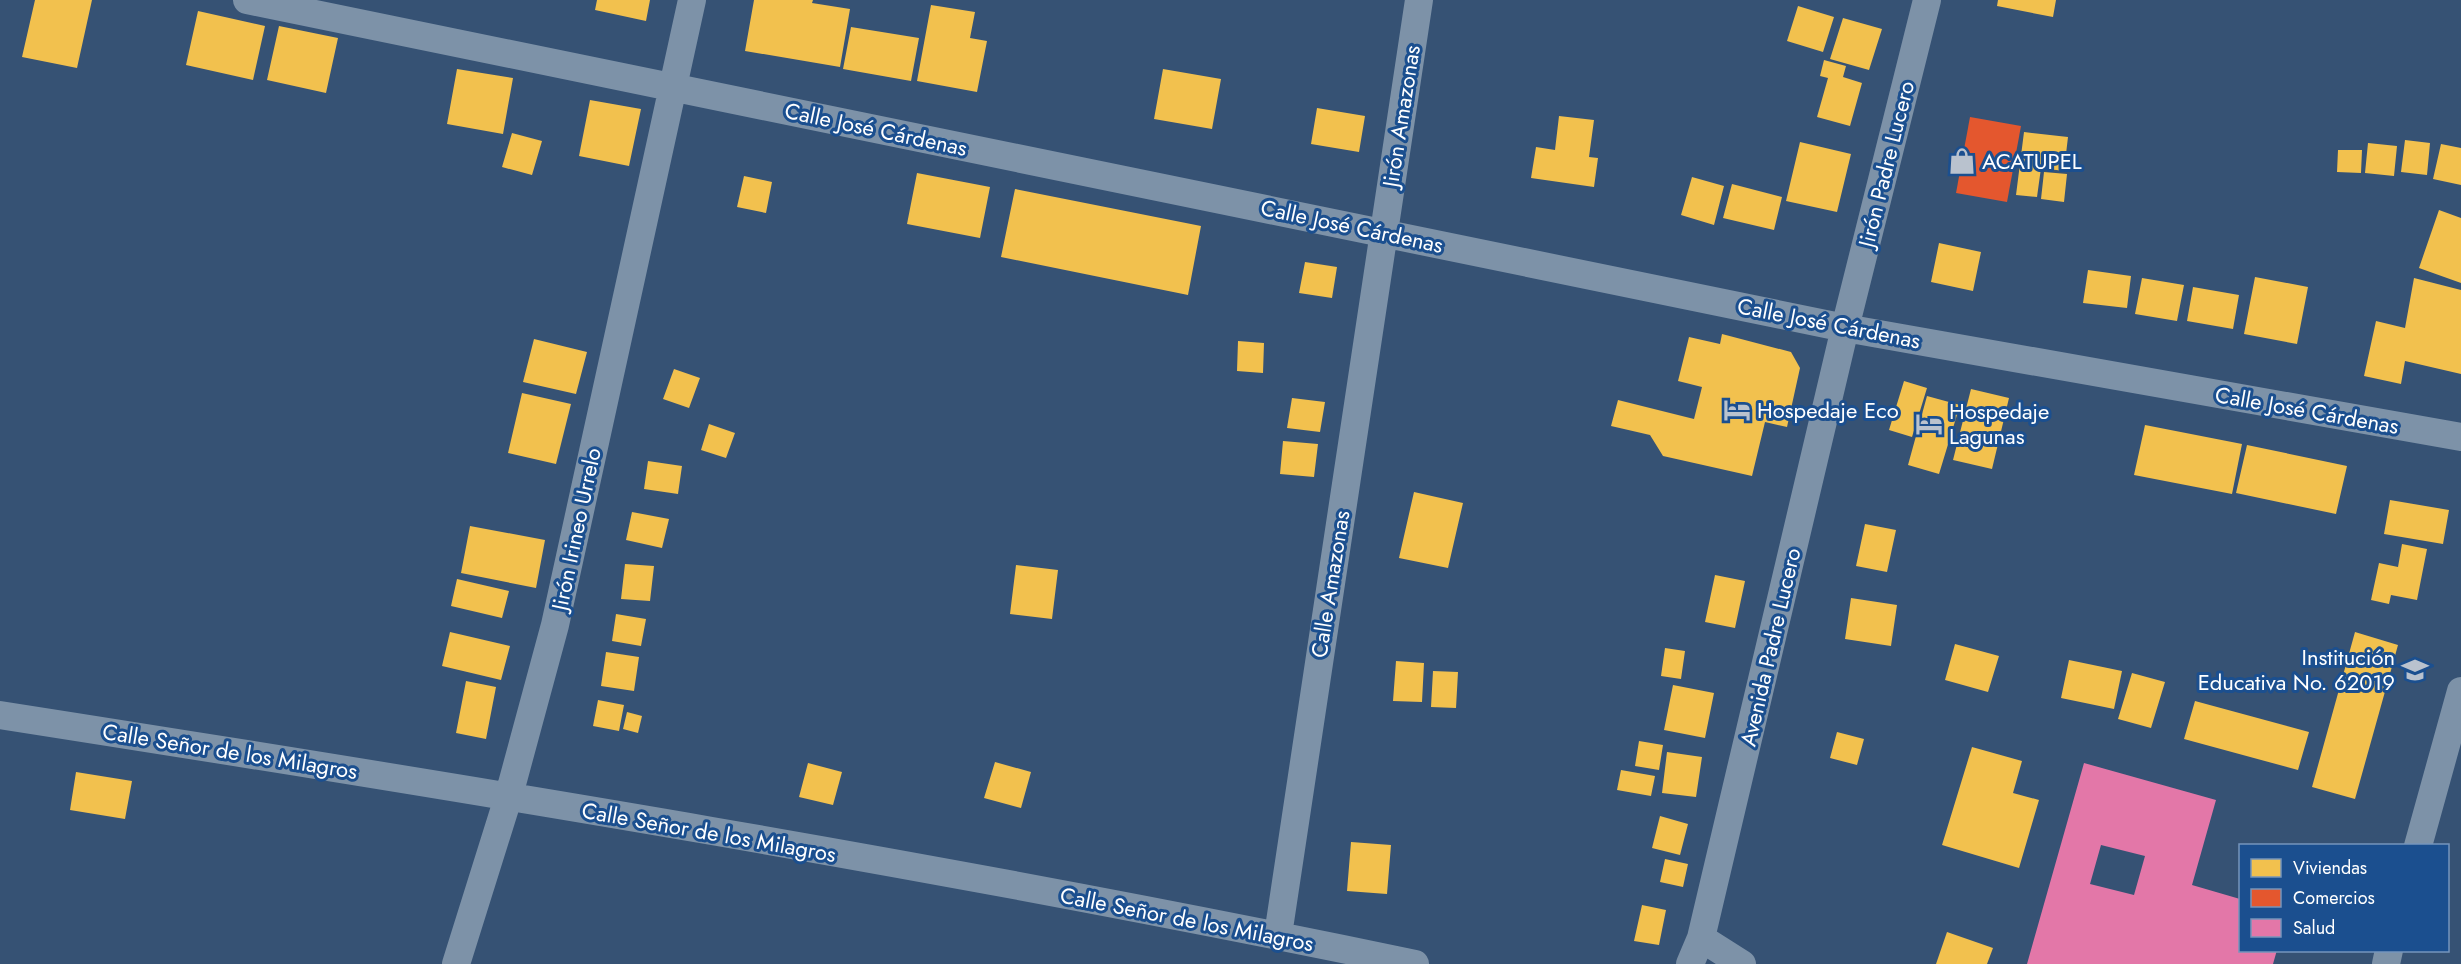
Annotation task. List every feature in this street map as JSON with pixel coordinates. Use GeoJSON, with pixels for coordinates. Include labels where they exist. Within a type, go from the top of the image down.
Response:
{"type":"FeatureCollection","features":[{"type":"Feature","properties":{"kind":"street","name":"Calle José Cárdenas"},"geometry":{"type":"LineString","coordinates":[[247,0],[1845,328],[2461,437]]}},
{"type":"Feature","properties":{"kind":"street","name":"Jirón Irineo Urrelo"},"geometry":{"type":"LineString","coordinates":[[456,964],[509,795],[555,625],[692,0]]}},
{"type":"Feature","properties":{"kind":"street","name":"Jirón Amazonas"},"geometry":{"type":"LineString","coordinates":[[1383,232],[1419,0]]}},
{"type":"Feature","properties":{"kind":"street","name":"Jirón Padre Lucero"},"geometry":{"type":"LineString","coordinates":[[1845,328],[1927,0]]}},
{"type":"Feature","properties":{"kind":"street","name":"Calle Amazonas"},"geometry":{"type":"LineString","coordinates":[[1278,935],[1383,232]]}},
{"type":"Feature","properties":{"kind":"street","name":"Avenida Padre Lucero"},"geometry":{"type":"LineString","coordinates":[[1690,964],[1701,938],[1845,328]]}},
{"type":"Feature","properties":{"kind":"street"},"geometry":{"type":"LineString","coordinates":[[2419,844],[2461,691]]}},
{"type":"Feature","properties":{"kind":"street","name":"Calle Señor de los Milagros"},"geometry":{"type":"LineString","coordinates":[[0,715],[509,795],[1278,935],[1415,964]]}},
{"type":"Feature","properties":{"kind":"street"},"geometry":{"type":"LineString","coordinates":[[1701,938],[1742,964]]}},
{"type":"Feature","properties":{"kind":"building: Viviendas"},"geometry":{"type":"Polygon","coordinates":[[[35,0],[92,0],[77,68],[22,57],[35,0]]]}},
{"type":"Feature","properties":{"kind":"building: Viviendas"},"geometry":{"type":"Polygon","coordinates":[[[597,0],[650,0],[646,21],[595,10],[597,0]]]}},
{"type":"Feature","properties":{"kind":"building: Viviendas"},"geometry":{"type":"Polygon","coordinates":[[[754,0],[813,0],[812,3],[850,9],[840,67],[745,51],[754,0]]]}},
{"type":"Feature","properties":{"kind":"building: Viviendas"},"geometry":{"type":"Polygon","coordinates":[[[1998,0],[2056,0],[2053,17],[1997,6],[1998,0]]]}},
{"type":"Feature","properties":{"kind":"building: Viviendas"},"geometry":{"type":"Polygon","coordinates":[[[931,5],[975,12],[970,38],[987,41],[977,92],[917,81],[931,5]]]}},
{"type":"Feature","properties":{"kind":"building: Viviendas"},"geometry":{"type":"Polygon","coordinates":[[[1798,6],[1834,17],[1823,52],[1787,41],[1798,6]]]}},
{"type":"Feature","properties":{"kind":"building: Viviendas"},"geometry":{"type":"Polygon","coordinates":[[[198,11],[265,26],[253,80],[186,65],[198,11]]]}},
{"type":"Feature","properties":{"kind":"building: Viviendas"},"geometry":{"type":"Polygon","coordinates":[[[1843,18],[1882,29],[1869,70],[1830,59],[1843,18]]]}},
{"type":"Feature","properties":{"kind":"building: Viviendas"},"geometry":{"type":"Polygon","coordinates":[[[279,26],[338,38],[326,93],[267,80],[279,26]]]}},
{"type":"Feature","properties":{"kind":"building: Viviendas"},"geometry":{"type":"Polygon","coordinates":[[[851,27],[919,38],[911,81],[843,69],[851,27]]]}},
{"type":"Feature","properties":{"kind":"building: Viviendas"},"geometry":{"type":"Polygon","coordinates":[[[1824,60],[1846,66],[1843,77],[1862,83],[1850,126],[1817,117],[1828,78],[1820,76],[1824,60]]]}},
{"type":"Feature","properties":{"kind":"building: Viviendas"},"geometry":{"type":"Polygon","coordinates":[[[457,69],[513,78],[503,134],[447,124],[457,69]]]}},
{"type":"Feature","properties":{"kind":"building: Viviendas"},"geometry":{"type":"Polygon","coordinates":[[[1163,69],[1221,79],[1212,129],[1154,119],[1163,69]]]}},
{"type":"Feature","properties":{"kind":"building: Viviendas"},"geometry":{"type":"Polygon","coordinates":[[[590,100],[641,109],[629,166],[579,156],[590,100]]]}},
{"type":"Feature","properties":{"kind":"building: Viviendas"},"geometry":{"type":"Polygon","coordinates":[[[1317,108],[1365,116],[1359,152],[1311,144],[1317,108]]]}},
{"type":"Feature","properties":{"kind":"building: Viviendas"},"geometry":{"type":"Polygon","coordinates":[[[1559,116],[1594,120],[1589,157],[1598,158],[1594,187],[1531,178],[1536,147],[1555,150],[1559,116]]]}},
{"type":"Feature","properties":{"kind":"building: Viviendas"},"geometry":{"type":"Polygon","coordinates":[[[2024,132],[2068,137],[2064,171],[2041,168],[2037,197],[2016,195],[2024,132]]]}},
{"type":"Feature","properties":{"kind":"building: Viviendas"},"geometry":{"type":"Polygon","coordinates":[[[512,133],[542,141],[532,175],[502,167],[512,133]]]}},
{"type":"Feature","properties":{"kind":"building: Viviendas"},"geometry":{"type":"Polygon","coordinates":[[[2405,140],[2430,143],[2427,175],[2401,172],[2405,140]]]}},
{"type":"Feature","properties":{"kind":"building: Viviendas"},"geometry":{"type":"Polygon","coordinates":[[[1800,142],[1851,154],[1837,212],[1786,201],[1800,142]]]}},
{"type":"Feature","properties":{"kind":"building: Viviendas"},"geometry":{"type":"Polygon","coordinates":[[[2368,143],[2397,146],[2394,176],[2365,173],[2368,143]]]}},
{"type":"Feature","properties":{"kind":"building: Viviendas"},"geometry":{"type":"Polygon","coordinates":[[[2441,144],[2461,148],[2461,185],[2433,179],[2441,144]]]}},
{"type":"Feature","properties":{"kind":"building: Viviendas"},"geometry":{"type":"Polygon","coordinates":[[[2338,150],[2362,150],[2361,173],[2337,172],[2338,150]]]}},
{"type":"Feature","properties":{"kind":"building: Viviendas"},"geometry":{"type":"Polygon","coordinates":[[[2044,172],[2067,174],[2064,202],[2041,199],[2044,172]]]}},
{"type":"Feature","properties":{"kind":"building: Viviendas"},"geometry":{"type":"Polygon","coordinates":[[[917,173],[990,187],[980,238],[907,224],[917,173]]]}},
{"type":"Feature","properties":{"kind":"building: Viviendas"},"geometry":{"type":"Polygon","coordinates":[[[744,176],[772,182],[766,213],[737,207],[744,176]]]}},
{"type":"Feature","properties":{"kind":"building: Viviendas"},"geometry":{"type":"Polygon","coordinates":[[[1692,177],[1724,186],[1714,225],[1681,215],[1692,177]]]}},
{"type":"Feature","properties":{"kind":"building: Viviendas"},"geometry":{"type":"Polygon","coordinates":[[[1732,184],[1782,197],[1774,230],[1723,218],[1732,184]]]}},
{"type":"Feature","properties":{"kind":"building: Viviendas"},"geometry":{"type":"Polygon","coordinates":[[[1015,189],[1201,226],[1188,295],[1001,257],[1015,189]]]}},
{"type":"Feature","properties":{"kind":"building: Viviendas"},"geometry":{"type":"Polygon","coordinates":[[[2439,210],[2461,218],[2461,283],[2419,268],[2439,210]]]}},
{"type":"Feature","properties":{"kind":"building: Viviendas"},"geometry":{"type":"Polygon","coordinates":[[[1939,243],[1981,252],[1973,291],[1931,282],[1939,243]]]}},
{"type":"Feature","properties":{"kind":"building: Viviendas"},"geometry":{"type":"Polygon","coordinates":[[[1305,262],[1337,267],[1332,298],[1299,293],[1305,262]]]}},
{"type":"Feature","properties":{"kind":"building: Viviendas"},"geometry":{"type":"Polygon","coordinates":[[[2088,270],[2131,276],[2127,308],[2083,303],[2088,270]]]}},
{"type":"Feature","properties":{"kind":"building: Viviendas"},"geometry":{"type":"Polygon","coordinates":[[[2255,277],[2308,287],[2297,344],[2244,334],[2255,277]]]}},
{"type":"Feature","properties":{"kind":"building: Viviendas"},"geometry":{"type":"Polygon","coordinates":[[[2142,278],[2184,285],[2177,321],[2135,314],[2142,278]]]}},
{"type":"Feature","properties":{"kind":"building: Viviendas"},"geometry":{"type":"Polygon","coordinates":[[[2414,278],[2461,290],[2461,374],[2405,361],[2401,384],[2364,376],[2376,321],[2405,328],[2414,278]]]}},
{"type":"Feature","properties":{"kind":"building: Viviendas"},"geometry":{"type":"Polygon","coordinates":[[[2193,287],[2239,295],[2233,329],[2187,321],[2193,287]]]}},
{"type":"Feature","properties":{"kind":"building: Viviendas"},"geometry":{"type":"Polygon","coordinates":[[[1722,334],[1791,352],[1800,368],[1787,427],[1765,422],[1752,476],[1663,456],[1650,435],[1611,426],[1618,400],[1694,419],[1702,387],[1678,381],[1689,337],[1720,344],[1722,334]]]}},
{"type":"Feature","properties":{"kind":"building: Viviendas"},"geometry":{"type":"Polygon","coordinates":[[[534,339],[587,352],[576,394],[523,382],[534,339]]]}},
{"type":"Feature","properties":{"kind":"building: Viviendas"},"geometry":{"type":"Polygon","coordinates":[[[1238,341],[1264,343],[1263,373],[1237,371],[1238,341]]]}},
{"type":"Feature","properties":{"kind":"building: Viviendas"},"geometry":{"type":"Polygon","coordinates":[[[674,369],[700,378],[689,408],[663,399],[674,369]]]}},
{"type":"Feature","properties":{"kind":"building: Viviendas"},"geometry":{"type":"Polygon","coordinates":[[[1904,381],[1927,388],[1912,437],[1889,430],[1904,381]]]}},
{"type":"Feature","properties":{"kind":"building: Viviendas"},"geometry":{"type":"Polygon","coordinates":[[[1971,389],[2009,398],[1992,469],[1953,460],[1971,389]]]}},
{"type":"Feature","properties":{"kind":"building: Viviendas"},"geometry":{"type":"Polygon","coordinates":[[[522,393],[571,404],[556,464],[508,453],[522,393]]]}},
{"type":"Feature","properties":{"kind":"building: Viviendas"},"geometry":{"type":"Polygon","coordinates":[[[1927,396],[1960,405],[1939,474],[1908,465],[1927,396]]]}},
{"type":"Feature","properties":{"kind":"building: Viviendas"},"geometry":{"type":"Polygon","coordinates":[[[1292,398],[1325,402],[1320,432],[1287,428],[1292,398]]]}},
{"type":"Feature","properties":{"kind":"building: Viviendas"},"geometry":{"type":"Polygon","coordinates":[[[709,424],[735,433],[726,458],[701,450],[709,424]]]}},
{"type":"Feature","properties":{"kind":"building: Viviendas"},"geometry":{"type":"Polygon","coordinates":[[[2145,425],[2242,444],[2232,494],[2134,475],[2145,425]]]}},
{"type":"Feature","properties":{"kind":"building: Viviendas"},"geometry":{"type":"Polygon","coordinates":[[[1283,441],[1318,444],[1314,477],[1280,474],[1283,441]]]}},
{"type":"Feature","properties":{"kind":"building: Viviendas"},"geometry":{"type":"Polygon","coordinates":[[[2247,445],[2347,466],[2336,514],[2236,493],[2247,445]]]}},
{"type":"Feature","properties":{"kind":"building: Viviendas"},"geometry":{"type":"Polygon","coordinates":[[[648,461],[682,466],[678,494],[644,489],[648,461]]]}},
{"type":"Feature","properties":{"kind":"building: Viviendas"},"geometry":{"type":"Polygon","coordinates":[[[1414,492],[1463,503],[1448,568],[1399,558],[1414,492]]]}},
{"type":"Feature","properties":{"kind":"building: Viviendas"},"geometry":{"type":"Polygon","coordinates":[[[2390,500],[2449,510],[2443,544],[2384,534],[2390,500]]]}},
{"type":"Feature","properties":{"kind":"building: Viviendas"},"geometry":{"type":"Polygon","coordinates":[[[632,512],[669,519],[662,548],[626,540],[632,512]]]}},
{"type":"Feature","properties":{"kind":"building: Viviendas"},"geometry":{"type":"Polygon","coordinates":[[[1865,524],[1896,530],[1887,572],[1856,566],[1865,524]]]}},
{"type":"Feature","properties":{"kind":"building: Viviendas"},"geometry":{"type":"Polygon","coordinates":[[[470,526],[545,540],[536,588],[461,573],[470,526]]]}},
{"type":"Feature","properties":{"kind":"building: Viviendas"},"geometry":{"type":"Polygon","coordinates":[[[2402,544],[2427,549],[2417,600],[2391,595],[2389,604],[2371,600],[2379,563],[2398,567],[2402,544]]]}},
{"type":"Feature","properties":{"kind":"building: Viviendas"},"geometry":{"type":"Polygon","coordinates":[[[625,564],[654,566],[650,601],[621,599],[625,564]]]}},
{"type":"Feature","properties":{"kind":"building: Viviendas"},"geometry":{"type":"Polygon","coordinates":[[[1016,565],[1058,570],[1052,619],[1010,614],[1016,565]]]}},
{"type":"Feature","properties":{"kind":"building: Viviendas"},"geometry":{"type":"Polygon","coordinates":[[[1715,575],[1745,581],[1735,628],[1705,622],[1715,575]]]}},
{"type":"Feature","properties":{"kind":"building: Viviendas"},"geometry":{"type":"Polygon","coordinates":[[[457,579],[509,591],[502,618],[451,606],[457,579]]]}},
{"type":"Feature","properties":{"kind":"building: Viviendas"},"geometry":{"type":"Polygon","coordinates":[[[1851,598],[1897,605],[1891,646],[1845,639],[1851,598]]]}},
{"type":"Feature","properties":{"kind":"building: Viviendas"},"geometry":{"type":"Polygon","coordinates":[[[616,614],[646,619],[641,646],[612,641],[616,614]]]}},
{"type":"Feature","properties":{"kind":"building: Viviendas"},"geometry":{"type":"Polygon","coordinates":[[[450,632],[510,646],[501,680],[442,666],[450,632]]]}},
{"type":"Feature","properties":{"kind":"building: Viviendas"},"geometry":{"type":"Polygon","coordinates":[[[2355,632],[2398,645],[2355,799],[2312,787],[2355,632]]]}},
{"type":"Feature","properties":{"kind":"building: Viviendas"},"geometry":{"type":"Polygon","coordinates":[[[1955,644],[1999,656],[1988,692],[1945,680],[1955,644]]]}},
{"type":"Feature","properties":{"kind":"building: Viviendas"},"geometry":{"type":"Polygon","coordinates":[[[1665,648],[1685,651],[1681,679],[1661,676],[1665,648]]]}},
{"type":"Feature","properties":{"kind":"building: Viviendas"},"geometry":{"type":"Polygon","coordinates":[[[606,652],[639,657],[634,691],[601,686],[606,652]]]}},
{"type":"Feature","properties":{"kind":"building: Viviendas"},"geometry":{"type":"Polygon","coordinates":[[[2069,660],[2122,671],[2114,709],[2061,698],[2069,660]]]}},
{"type":"Feature","properties":{"kind":"building: Viviendas"},"geometry":{"type":"Polygon","coordinates":[[[1396,661],[1424,663],[1422,702],[1393,701],[1396,661]]]}},
{"type":"Feature","properties":{"kind":"building: Viviendas"},"geometry":{"type":"Polygon","coordinates":[[[1433,671],[1458,672],[1456,708],[1431,707],[1433,671]]]}},
{"type":"Feature","properties":{"kind":"building: Viviendas"},"geometry":{"type":"Polygon","coordinates":[[[2132,673],[2165,682],[2151,728],[2118,719],[2132,673]]]}},
{"type":"Feature","properties":{"kind":"building: Viviendas"},"geometry":{"type":"Polygon","coordinates":[[[466,681],[496,687],[486,739],[456,733],[466,681]]]}},
{"type":"Feature","properties":{"kind":"building: Viviendas"},"geometry":{"type":"Polygon","coordinates":[[[1673,685],[1714,693],[1705,738],[1664,730],[1673,685]]]}},
{"type":"Feature","properties":{"kind":"building: Viviendas"},"geometry":{"type":"Polygon","coordinates":[[[598,700],[624,705],[619,731],[593,726],[598,700]]]}},
{"type":"Feature","properties":{"kind":"building: Viviendas"},"geometry":{"type":"Polygon","coordinates":[[[2195,701],[2309,732],[2298,770],[2184,739],[2195,701]]]}},
{"type":"Feature","properties":{"kind":"building: Viviendas"},"geometry":{"type":"Polygon","coordinates":[[[627,712],[642,716],[638,733],[623,729],[627,712]]]}},
{"type":"Feature","properties":{"kind":"building: Viviendas"},"geometry":{"type":"Polygon","coordinates":[[[1837,732],[1864,739],[1857,765],[1830,758],[1837,732]]]}},
{"type":"Feature","properties":{"kind":"building: Viviendas"},"geometry":{"type":"Polygon","coordinates":[[[1639,741],[1663,745],[1659,770],[1635,766],[1639,741]]]}},
{"type":"Feature","properties":{"kind":"building: Viviendas"},"geometry":{"type":"Polygon","coordinates":[[[1972,747],[2022,761],[2013,793],[2039,800],[2019,868],[1942,845],[1972,747]]]}},
{"type":"Feature","properties":{"kind":"building: Viviendas"},"geometry":{"type":"Polygon","coordinates":[[[1667,752],[1702,757],[1696,797],[1662,793],[1667,752]]]}},
{"type":"Feature","properties":{"kind":"building: Viviendas"},"geometry":{"type":"Polygon","coordinates":[[[995,762],[1031,772],[1021,808],[984,798],[995,762]]]}},
{"type":"Feature","properties":{"kind":"building: Viviendas"},"geometry":{"type":"Polygon","coordinates":[[[808,763],[842,772],[833,805],[799,797],[808,763]]]}},
{"type":"Feature","properties":{"kind":"building: Viviendas"},"geometry":{"type":"Polygon","coordinates":[[[1621,770],[1655,776],[1651,796],[1617,790],[1621,770]]]}},
{"type":"Feature","properties":{"kind":"building: Viviendas"},"geometry":{"type":"Polygon","coordinates":[[[76,772],[132,781],[125,819],[70,810],[76,772]]]}},
{"type":"Feature","properties":{"kind":"building: Viviendas"},"geometry":{"type":"Polygon","coordinates":[[[1660,816],[1688,824],[1680,855],[1652,848],[1660,816]]]}},
{"type":"Feature","properties":{"kind":"building: Viviendas"},"geometry":{"type":"Polygon","coordinates":[[[1351,842],[1391,845],[1387,894],[1347,891],[1351,842]]]}},
{"type":"Feature","properties":{"kind":"building: Viviendas"},"geometry":{"type":"Polygon","coordinates":[[[1665,859],[1688,864],[1683,887],[1660,882],[1665,859]]]}},
{"type":"Feature","properties":{"kind":"building: Viviendas"},"geometry":{"type":"Polygon","coordinates":[[[1642,905],[1666,910],[1659,945],[1634,941],[1642,905]]]}},
{"type":"Feature","properties":{"kind":"building: Viviendas"},"geometry":{"type":"Polygon","coordinates":[[[1947,932],[1993,948],[1987,964],[1936,964],[1947,932]]]}},
{"type":"Feature","properties":{"kind":"building: Comercios"},"geometry":{"type":"Polygon","coordinates":[[[1970,117],[2021,126],[2007,202],[1956,193],[1970,117]]]}},
{"type":"Feature","properties":{"kind":"building: Salud"},"geometry":{"type":"Polygon","coordinates":[[[2084,763],[2216,800],[2192,885],[2239,899],[2239,952],[2276,952],[2273,964],[2027,964],[2084,763]],[[2101,845],[2090,884],[2134,895],[2145,856],[2101,845]]]}},
{"type":"Feature","properties":{"kind":"place","name":"ACATUPEL"},"geometry":{"type":"Point","coordinates":[1962,161]}},
{"type":"Feature","properties":{"kind":"place","name":"Hospedaje Eco"},"geometry":{"type":"Point","coordinates":[1737,410]}},
{"type":"Feature","properties":{"kind":"place","name":"Hospedaje Lagunas"},"geometry":{"type":"Point","coordinates":[1929,424]}},
{"type":"Feature","properties":{"kind":"place","name":"Institución Educativa No. 62019"},"geometry":{"type":"Point","coordinates":[2415,670]}}]}
